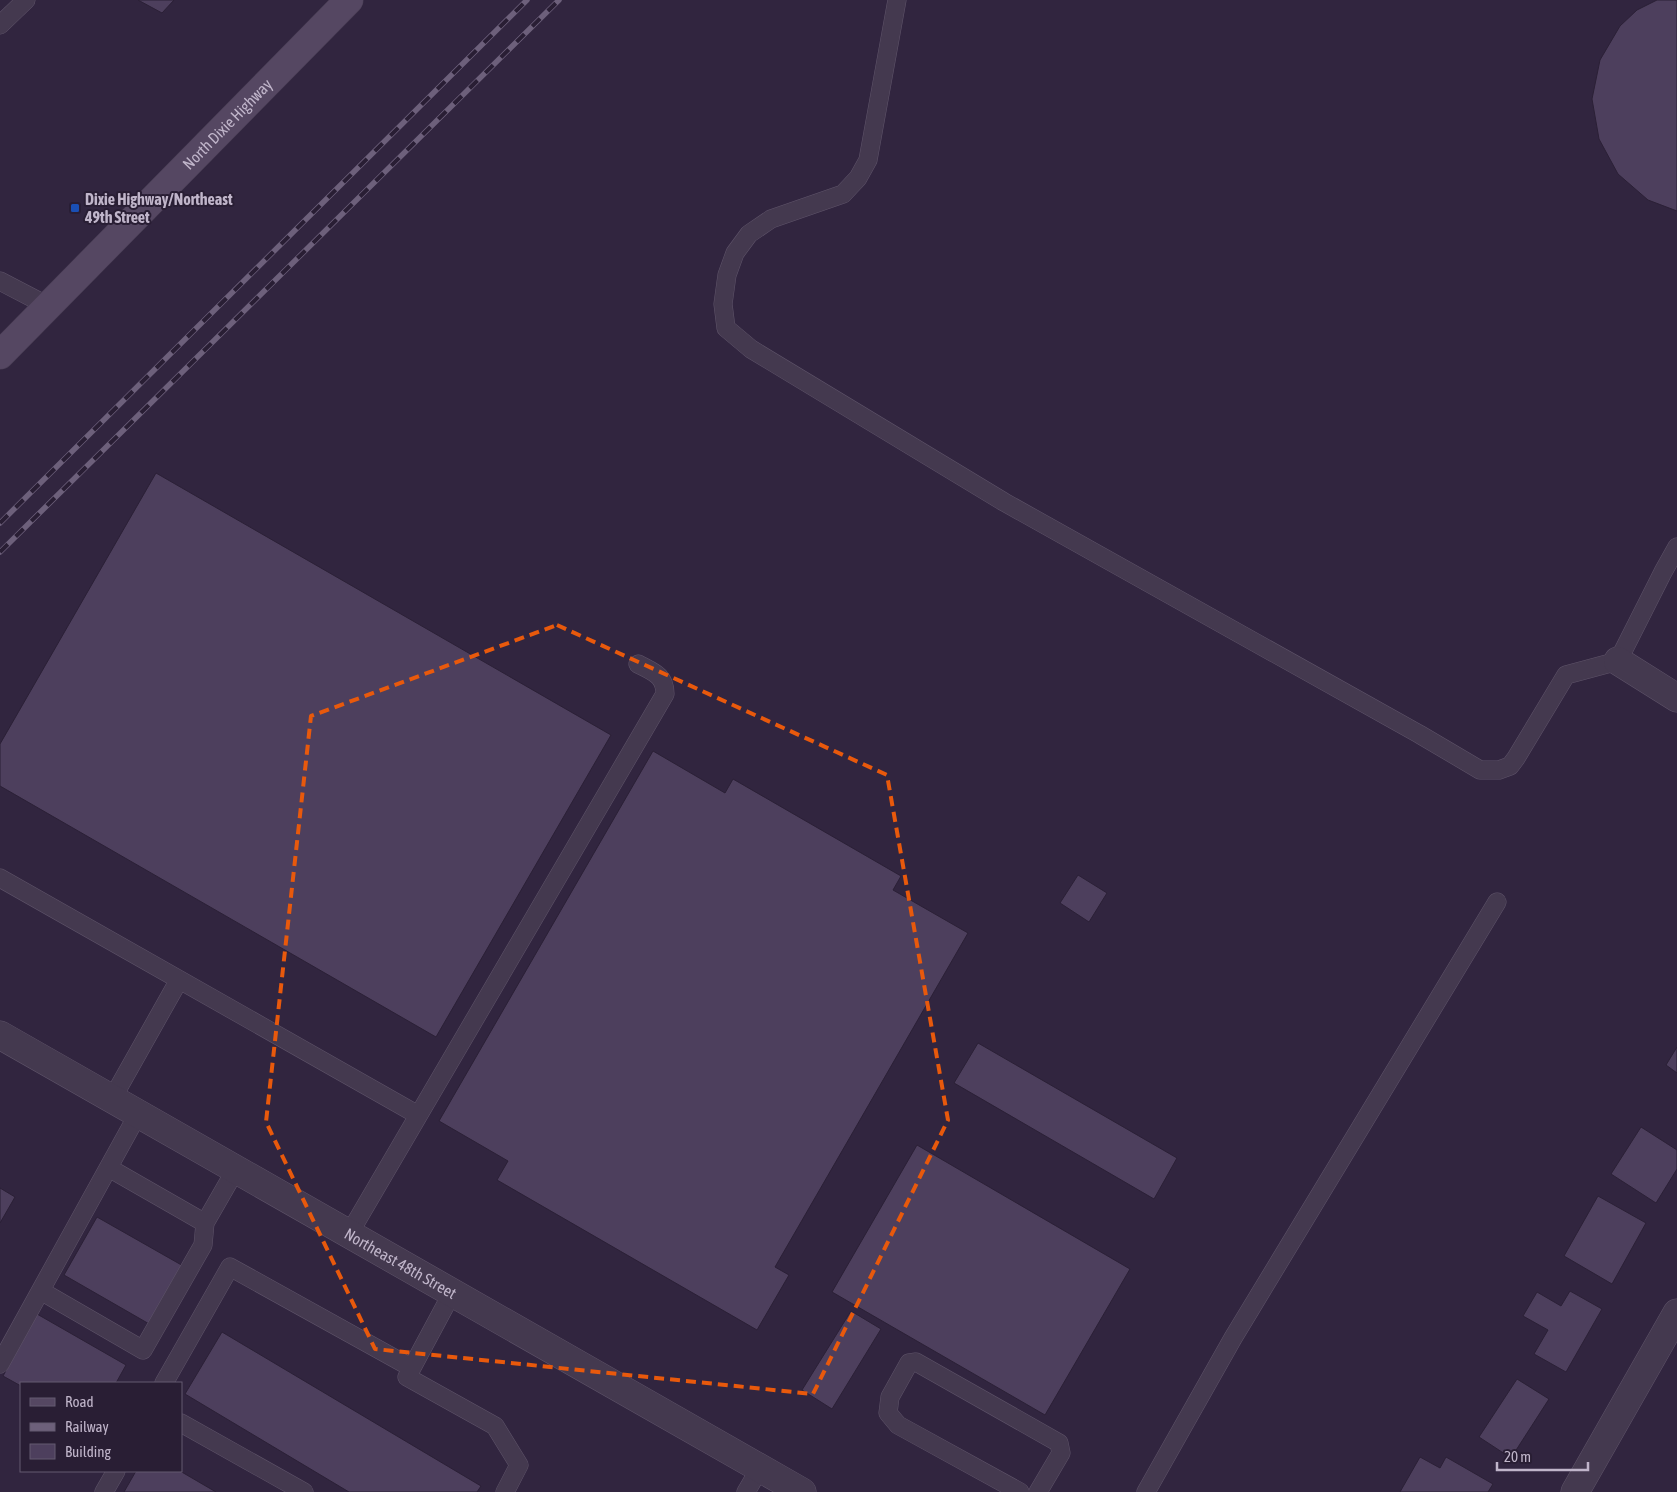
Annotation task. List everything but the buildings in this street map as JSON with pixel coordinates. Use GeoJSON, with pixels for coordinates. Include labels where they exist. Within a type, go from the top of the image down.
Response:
{"type":"FeatureCollection","features":[{"type":"Feature","properties":{"kind":"main road","name":"North Dixie Highway"},"geometry":{"type":"LineString","coordinates":[[0,356],[349,0]]}},
{"type":"Feature","properties":{"kind":"street"},"geometry":{"type":"LineString","coordinates":[[1618,662],[1677,698]]}},
{"type":"Feature","properties":{"kind":"street","name":"Northeast 48th Street"},"geometry":{"type":"LineString","coordinates":[[0,1035],[802,1492]]}},
{"type":"Feature","properties":{"kind":"street"},"geometry":{"type":"LineString","coordinates":[[1575,1492],[1677,1313]]}},
{"type":"Feature","properties":{"kind":"lane"},"geometry":{"type":"LineString","coordinates":[[0,25],[26,0]]}},
{"type":"Feature","properties":{"kind":"lane"},"geometry":{"type":"LineString","coordinates":[[897,0],[868,160],[858,178],[843,194],[771,219],[749,234],[735,253],[727,275],[722,304],[726,328],[751,350],[1004,502],[1480,770],[1500,770],[1510,766],[1566,675],[1618,662],[1677,548]]}},
{"type":"Feature","properties":{"kind":"lane"},"geometry":{"type":"LineString","coordinates":[[0,281],[48,306]]}},
{"type":"Feature","properties":{"kind":"lane"},"geometry":{"type":"LineString","coordinates":[[349,1234],[665,694],[665,685],[660,676],[638,664]]}},
{"type":"Feature","properties":{"kind":"lane"},"geometry":{"type":"LineString","coordinates":[[0,878],[418,1115]]}},
{"type":"Feature","properties":{"kind":"lane"},"geometry":{"type":"LineString","coordinates":[[1146,1492],[1233,1338],[1497,902]]}},
{"type":"Feature","properties":{"kind":"lane"},"geometry":{"type":"LineString","coordinates":[[112,1099],[180,980]]}},
{"type":"Feature","properties":{"kind":"lane"},"geometry":{"type":"LineString","coordinates":[[0,1364],[138,1114]]}},
{"type":"Feature","properties":{"kind":"lane"},"geometry":{"type":"LineString","coordinates":[[109,1168],[205,1223]]}},
{"type":"Feature","properties":{"kind":"lane"},"geometry":{"type":"LineString","coordinates":[[41,1290],[143,1350],[203,1245],[205,1223],[236,1169]]}},
{"type":"Feature","properties":{"kind":"lane"},"geometry":{"type":"LineString","coordinates":[[165,1382],[230,1267],[412,1368]]}},
{"type":"Feature","properties":{"kind":"lane"},"geometry":{"type":"LineString","coordinates":[[452,1293],[407,1377],[495,1426],[519,1465],[505,1492]]}},
{"type":"Feature","properties":{"kind":"lane"},"geometry":{"type":"LineString","coordinates":[[1020,1492],[898,1425],[888,1413],[890,1397],[909,1363],[916,1362],[1059,1443],[1061,1453],[1038,1492]]}},
{"type":"Feature","properties":{"kind":"lane"},"geometry":{"type":"LineString","coordinates":[[182,1424],[304,1492]]}},
{"type":"Feature","properties":{"kind":"lane"},"geometry":{"type":"LineString","coordinates":[[746,1492],[760,1468]]}},
{"type":"Feature","properties":{"kind":"lane"},"geometry":{"type":"LineString","coordinates":[[104,1492],[115,1472]]}},
{"type":"Feature","properties":{"kind":"highlighted area"},"geometry":{"type":"Polygon","coordinates":[[[557,625],[887,775],[948,1120],[813,1394],[375,1349],[266,1122],[311,716],[557,625]]]}},
{"type":"Feature","properties":{"kind":"railway"},"geometry":{"type":"LineString","coordinates":[[0,523],[527,0]]}},
{"type":"Feature","properties":{"kind":"railway"},"geometry":{"type":"LineString","coordinates":[[0,552],[559,0]]}},
{"type":"Feature","properties":{"kind":"place","name":"Dixie Highway/Northeast 49th Street"},"geometry":{"type":"Point","coordinates":[75,208]}}]}
